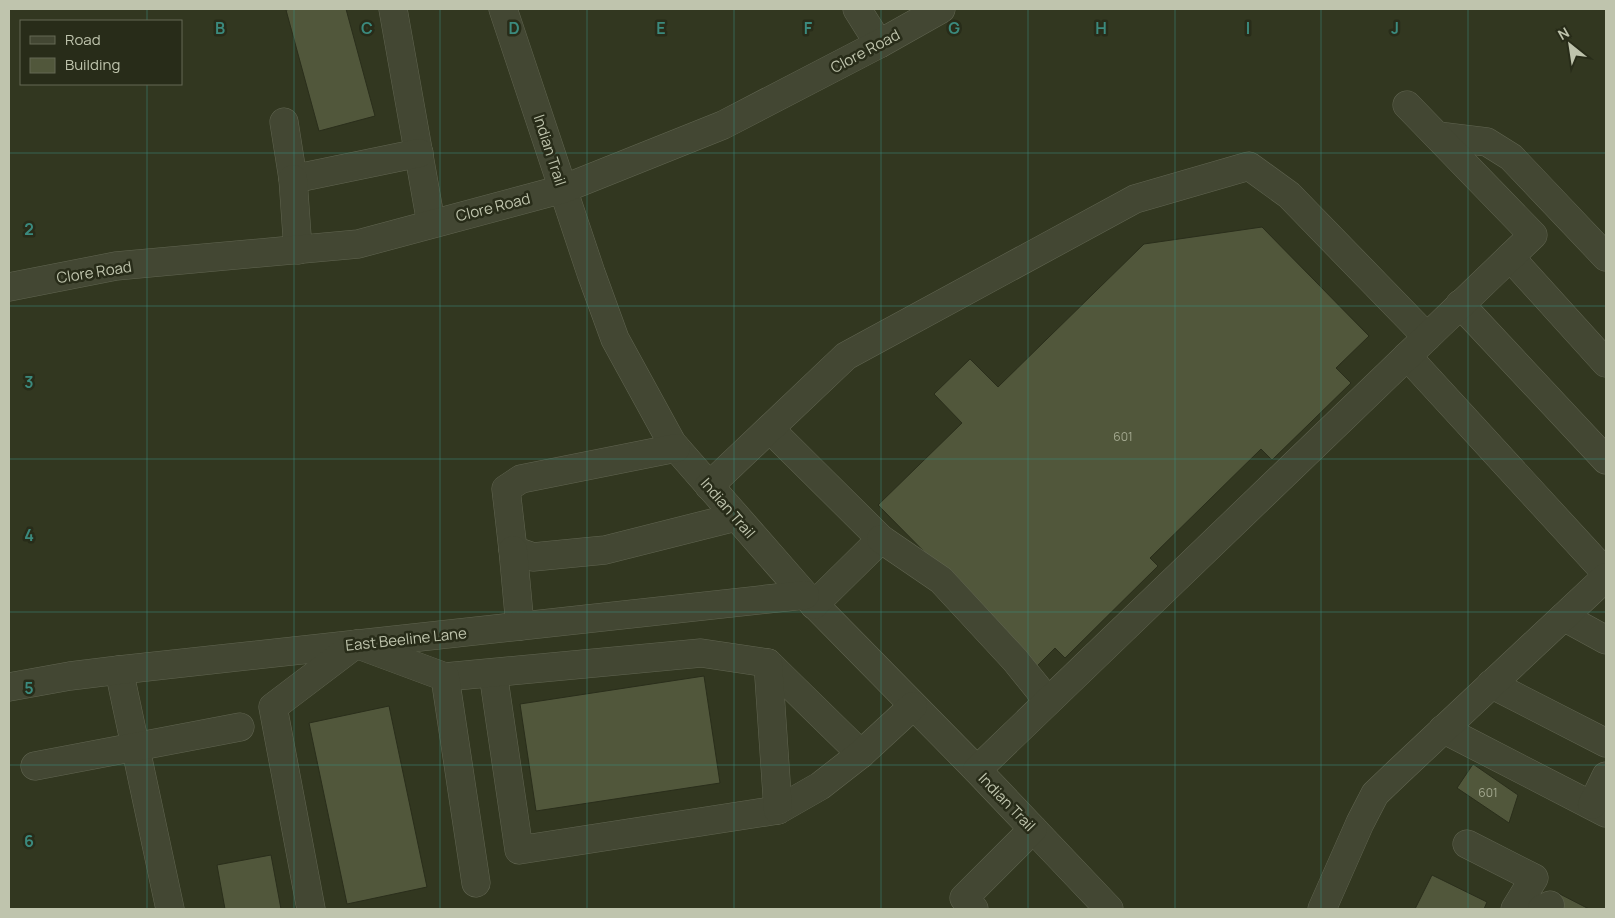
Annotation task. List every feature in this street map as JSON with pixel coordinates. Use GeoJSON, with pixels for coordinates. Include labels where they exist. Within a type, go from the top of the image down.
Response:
{"type":"FeatureCollection","features":[{"type":"Feature","properties":{"kind":"street"},"geometry":{"type":"LineString","coordinates":[[393,9],[431,223]]}},
{"type":"Feature","properties":{"kind":"street","name":"Indian Trail"},"geometry":{"type":"LineString","coordinates":[[503,9],[591,273],[615,339],[672,443],[809,600],[977,770],[1109,909]]}},
{"type":"Feature","properties":{"kind":"street"},"geometry":{"type":"LineString","coordinates":[[857,9],[879,44]]}},
{"type":"Feature","properties":{"kind":"street","name":"Clore Road"},"geometry":{"type":"LineString","coordinates":[[9,287],[116,266],[358,244],[563,189],[723,125],[879,44],[941,9]]}},
{"type":"Feature","properties":{"kind":"street"},"geometry":{"type":"LineString","coordinates":[[977,770],[1533,234],[1407,105]]}},
{"type":"Feature","properties":{"kind":"street"},"geometry":{"type":"LineString","coordinates":[[284,122],[293,179],[298,250]]}},
{"type":"Feature","properties":{"kind":"street"},"geometry":{"type":"LineString","coordinates":[[1438,136],[1487,142],[1511,157],[1606,257]]}},
{"type":"Feature","properties":{"kind":"street"},"geometry":{"type":"LineString","coordinates":[[293,179],[419,153]]}},
{"type":"Feature","properties":{"kind":"street"},"geometry":{"type":"LineString","coordinates":[[709,486],[846,356],[1134,199],[1249,166],[1289,194],[1426,337]]}},
{"type":"Feature","properties":{"kind":"street"},"geometry":{"type":"LineString","coordinates":[[1510,257],[1606,363]]}},
{"type":"Feature","properties":{"kind":"street"},"geometry":{"type":"LineString","coordinates":[[1460,304],[1606,460]]}},
{"type":"Feature","properties":{"kind":"street"},"geometry":{"type":"LineString","coordinates":[[1407,356],[1606,573]]}},
{"type":"Feature","properties":{"kind":"street"},"geometry":{"type":"LineString","coordinates":[[770,429],[881,539],[941,580],[1015,660],[1048,701]]}},
{"type":"Feature","properties":{"kind":"street"},"geometry":{"type":"LineString","coordinates":[[520,626],[506,489],[521,479],[676,448]]}},
{"type":"Feature","properties":{"kind":"street"},"geometry":{"type":"LineString","coordinates":[[513,550],[533,557],[605,550],[736,517]]}},
{"type":"Feature","properties":{"kind":"street"},"geometry":{"type":"LineString","coordinates":[[809,600],[881,539]]}},
{"type":"Feature","properties":{"kind":"street"},"geometry":{"type":"LineString","coordinates":[[1322,909],[1375,794],[1606,577]]}},
{"type":"Feature","properties":{"kind":"street","name":"East Beeline Lane"},"geometry":{"type":"LineString","coordinates":[[9,687],[70,676],[120,670],[520,626],[809,600]]}},
{"type":"Feature","properties":{"kind":"street"},"geometry":{"type":"LineString","coordinates":[[608,617],[614,660]]}},
{"type":"Feature","properties":{"kind":"street"},"geometry":{"type":"LineString","coordinates":[[1564,617],[1606,640]]}},
{"type":"Feature","properties":{"kind":"street"},"geometry":{"type":"LineString","coordinates":[[311,909],[273,707],[356,644],[445,677],[701,653],[768,663],[861,754]]}},
{"type":"Feature","properties":{"kind":"street"},"geometry":{"type":"LineString","coordinates":[[768,663],[778,810]]}},
{"type":"Feature","properties":{"kind":"street"},"geometry":{"type":"LineString","coordinates":[[120,670],[170,909]]}},
{"type":"Feature","properties":{"kind":"street"},"geometry":{"type":"LineString","coordinates":[[492,673],[519,850],[778,810],[820,786],[861,754],[913,706]]}},
{"type":"Feature","properties":{"kind":"street"},"geometry":{"type":"LineString","coordinates":[[445,677],[476,883]]}},
{"type":"Feature","properties":{"kind":"street"},"geometry":{"type":"LineString","coordinates":[[1491,684],[1606,743]]}},
{"type":"Feature","properties":{"kind":"street"},"geometry":{"type":"LineString","coordinates":[[36,766],[240,727]]}},
{"type":"Feature","properties":{"kind":"street"},"geometry":{"type":"LineString","coordinates":[[1443,729],[1599,809],[1606,776]]}},
{"type":"Feature","properties":{"kind":"street"},"geometry":{"type":"LineString","coordinates":[[963,906],[1033,829]]}},
{"type":"Feature","properties":{"kind":"street"},"geometry":{"type":"LineString","coordinates":[[1467,844],[1534,878],[1515,909]]}},
{"type":"Feature","properties":{"kind":"building"},"geometry":{"type":"Polygon","coordinates":[[[346,9],[375,116],[319,131],[286,10],[346,9]]]}},
{"type":"Feature","properties":{"kind":"building"},"geometry":{"type":"Polygon","coordinates":[[[1262,227],[1369,336],[1336,368],[1351,383],[1272,460],[1261,449],[1150,558],[1158,566],[1065,658],[1055,648],[1037,666],[878,505],[962,423],[934,394],[970,359],[998,387],[1144,244],[1262,227]]]}},
{"type":"Feature","properties":{"kind":"building"},"geometry":{"type":"Polygon","coordinates":[[[704,676],[720,783],[536,811],[520,704],[704,676]]]}},
{"type":"Feature","properties":{"kind":"building"},"geometry":{"type":"Polygon","coordinates":[[[389,706],[427,887],[347,904],[309,723],[389,706]]]}},
{"type":"Feature","properties":{"kind":"building"},"geometry":{"type":"Polygon","coordinates":[[[1473,764],[1518,795],[1509,823],[1457,788],[1473,764]]]}},
{"type":"Feature","properties":{"kind":"building"},"geometry":{"type":"Polygon","coordinates":[[[271,855],[281,909],[225,909],[217,865],[271,855]]]}},
{"type":"Feature","properties":{"kind":"building"},"geometry":{"type":"Polygon","coordinates":[[[1432,875],[1487,902],[1484,909],[1415,909],[1432,875]]]}},
{"type":"Feature","properties":{"kind":"building"},"geometry":{"type":"Polygon","coordinates":[[[1556,892],[1589,909],[1548,909],[1556,892]]]}}]}
